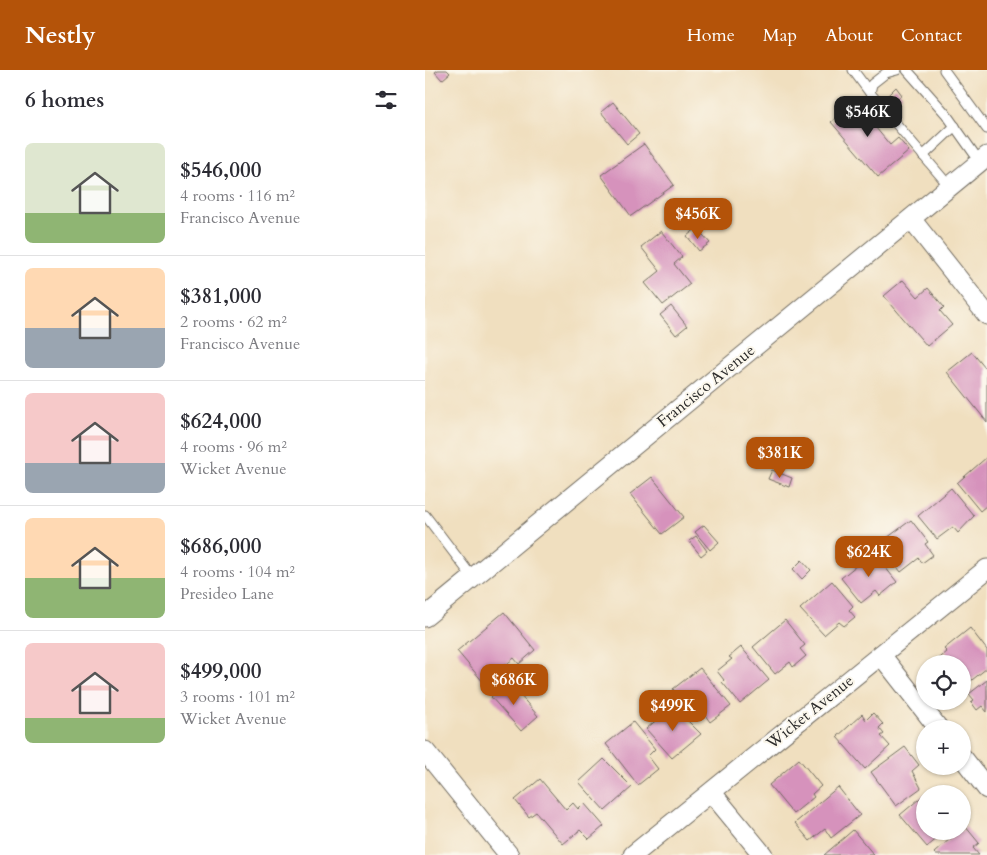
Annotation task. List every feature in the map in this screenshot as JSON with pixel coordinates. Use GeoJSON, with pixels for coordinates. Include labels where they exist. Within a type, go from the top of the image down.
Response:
{"type":"FeatureCollection","features":[{"type":"Feature","properties":{"kind":"street","name":"Francisco Avenue"},"geometry":{"type":"LineString","coordinates":[[425,617],[984,159]]}},
{"type":"Feature","properties":{"kind":"street"},"geometry":{"type":"LineString","coordinates":[[911,219],[987,315]]}},
{"type":"Feature","properties":{"kind":"street","name":"Wicket Avenue"},"geometry":{"type":"LineString","coordinates":[[633,855],[987,569]]}},
{"type":"Feature","properties":{"kind":"street"},"geometry":{"type":"LineString","coordinates":[[881,655],[932,720]]}},
{"type":"Feature","properties":{"kind":"street"},"geometry":{"type":"LineString","coordinates":[[425,751],[509,855]]}},
{"type":"Feature","properties":{"kind":"street"},"geometry":{"type":"LineString","coordinates":[[971,768],[987,789]]}},
{"type":"Feature","properties":{"kind":"street"},"geometry":{"type":"LineString","coordinates":[[712,793],[763,855]]}},
{"type":"Feature","properties":{"kind":"lane"},"geometry":{"type":"LineString","coordinates":[[853,70],[870,93],[950,187]]}},
{"type":"Feature","properties":{"kind":"lane"},"geometry":{"type":"LineString","coordinates":[[870,93],[872,84],[886,73],[897,70]]}},
{"type":"Feature","properties":{"kind":"lane"},"geometry":{"type":"LineString","coordinates":[[907,70],[984,159]]}},
{"type":"Feature","properties":{"kind":"lane"},"geometry":{"type":"LineString","coordinates":[[944,70],[987,129]]}},
{"type":"Feature","properties":{"kind":"lane"},"geometry":{"type":"LineString","coordinates":[[923,156],[955,126]]}},
{"type":"Feature","properties":{"kind":"lane"},"geometry":{"type":"LineString","coordinates":[[425,516],[473,578]]}},
{"type":"Feature","properties":{"kind":"building"},"geometry":{"type":"Polygon","coordinates":[[[447,70],[450,73],[442,80],[435,72],[447,70]]]}},
{"type":"Feature","properties":{"kind":"building"},"geometry":{"type":"Polygon","coordinates":[[[896,87],[902,95],[893,102],[888,95],[896,87]]]}},
{"type":"Feature","properties":{"kind":"building"},"geometry":{"type":"Polygon","coordinates":[[[859,98],[876,118],[871,122],[890,145],[898,138],[909,151],[878,177],[831,122],[859,98]]]}},
{"type":"Feature","properties":{"kind":"building"},"geometry":{"type":"Polygon","coordinates":[[[613,102],[639,134],[627,144],[601,112],[613,102]]]}},
{"type":"Feature","properties":{"kind":"building"},"geometry":{"type":"Polygon","coordinates":[[[644,144],[674,185],[631,216],[601,175],[644,144]]]}},
{"type":"Feature","properties":{"kind":"building"},"geometry":{"type":"Polygon","coordinates":[[[697,228],[710,243],[699,251],[687,236],[697,228]]]}},
{"type":"Feature","properties":{"kind":"building"},"geometry":{"type":"Polygon","coordinates":[[[661,231],[682,257],[674,264],[690,284],[663,305],[645,283],[660,271],[641,247],[661,231]]]}},
{"type":"Feature","properties":{"kind":"building"},"geometry":{"type":"Polygon","coordinates":[[[903,280],[918,297],[928,288],[944,307],[940,311],[952,325],[927,346],[884,296],[903,280]]]}},
{"type":"Feature","properties":{"kind":"building"},"geometry":{"type":"Polygon","coordinates":[[[671,306],[687,326],[676,335],[660,315],[671,306]]]}},
{"type":"Feature","properties":{"kind":"building"},"geometry":{"type":"Polygon","coordinates":[[[972,352],[985,368],[987,367],[987,422],[947,372],[972,352]]]}},
{"type":"Feature","properties":{"kind":"building"},"geometry":{"type":"Polygon","coordinates":[[[987,457],[987,505],[980,511],[957,483],[987,457]]]}},
{"type":"Feature","properties":{"kind":"building"},"geometry":{"type":"Polygon","coordinates":[[[772,470],[792,478],[789,487],[768,479],[772,470]]]}},
{"type":"Feature","properties":{"kind":"building"},"geometry":{"type":"Polygon","coordinates":[[[652,477],[684,517],[662,534],[630,494],[652,477]]]}},
{"type":"Feature","properties":{"kind":"building"},"geometry":{"type":"Polygon","coordinates":[[[951,488],[974,516],[958,533],[953,527],[937,539],[918,516],[951,488]]]}},
{"type":"Feature","properties":{"kind":"building"},"geometry":{"type":"Polygon","coordinates":[[[911,520],[928,542],[925,544],[933,555],[922,563],[919,558],[901,572],[879,544],[911,520]]]}},
{"type":"Feature","properties":{"kind":"building"},"geometry":{"type":"Polygon","coordinates":[[[704,525],[719,542],[710,550],[695,532],[704,525]]]}},
{"type":"Feature","properties":{"kind":"building"},"geometry":{"type":"Polygon","coordinates":[[[696,536],[707,551],[701,556],[689,541],[696,536]]]}},
{"type":"Feature","properties":{"kind":"building"},"geometry":{"type":"Polygon","coordinates":[[[873,552],[897,582],[880,596],[876,591],[861,603],[841,578],[873,552]]]}},
{"type":"Feature","properties":{"kind":"building"},"geometry":{"type":"Polygon","coordinates":[[[802,560],[811,570],[802,579],[793,569],[802,560]]]}},
{"type":"Feature","properties":{"kind":"building"},"geometry":{"type":"Polygon","coordinates":[[[832,581],[853,606],[849,610],[855,617],[844,626],[839,622],[824,635],[800,609],[832,581]]]}},
{"type":"Feature","properties":{"kind":"building"},"geometry":{"type":"Polygon","coordinates":[[[504,612],[535,650],[519,664],[514,658],[484,683],[457,651],[504,612]]]}},
{"type":"Feature","properties":{"kind":"building"},"geometry":{"type":"Polygon","coordinates":[[[785,620],[805,645],[800,649],[806,656],[793,667],[790,662],[775,674],[753,647],[785,620]]]}},
{"type":"Feature","properties":{"kind":"building"},"geometry":{"type":"Polygon","coordinates":[[[970,628],[987,650],[987,668],[971,681],[971,655],[943,655],[947,652],[944,649],[970,628]]]}},
{"type":"Feature","properties":{"kind":"building"},"geometry":{"type":"Polygon","coordinates":[[[741,647],[769,680],[740,704],[722,682],[724,680],[717,671],[732,659],[729,657],[741,647]]]}},
{"type":"Feature","properties":{"kind":"building"},"geometry":{"type":"Polygon","coordinates":[[[700,668],[731,706],[710,722],[702,711],[695,716],[673,689],[700,668]]]}},
{"type":"Feature","properties":{"kind":"building"},"geometry":{"type":"Polygon","coordinates":[[[987,680],[987,712],[982,706],[977,710],[971,702],[974,700],[971,692],[987,680]]]}},
{"type":"Feature","properties":{"kind":"building"},"geometry":{"type":"Polygon","coordinates":[[[508,681],[538,716],[521,731],[491,697],[508,681]]]}},
{"type":"Feature","properties":{"kind":"building"},"geometry":{"type":"Polygon","coordinates":[[[673,706],[701,734],[672,758],[646,729],[673,706]]]}},
{"type":"Feature","properties":{"kind":"building"},"geometry":{"type":"Polygon","coordinates":[[[873,713],[883,724],[879,728],[884,734],[881,736],[890,746],[865,769],[837,737],[862,714],[866,720],[873,713]]]}},
{"type":"Feature","properties":{"kind":"building"},"geometry":{"type":"Polygon","coordinates":[[[633,722],[655,749],[648,756],[658,769],[638,785],[606,744],[633,722]]]}},
{"type":"Feature","properties":{"kind":"building"},"geometry":{"type":"Polygon","coordinates":[[[905,747],[916,761],[916,768],[912,771],[919,785],[916,785],[916,792],[896,806],[871,772],[905,747]]]}},
{"type":"Feature","properties":{"kind":"building"},"geometry":{"type":"Polygon","coordinates":[[[604,759],[632,787],[605,811],[579,782],[604,759]]]}},
{"type":"Feature","properties":{"kind":"building"},"geometry":{"type":"Polygon","coordinates":[[[799,759],[821,786],[812,794],[814,797],[793,814],[769,785],[799,759]]]}},
{"type":"Feature","properties":{"kind":"building"},"geometry":{"type":"Polygon","coordinates":[[[540,779],[566,810],[573,803],[578,809],[584,803],[604,826],[589,839],[580,830],[563,844],[536,812],[529,817],[515,800],[540,779]]]}},
{"type":"Feature","properties":{"kind":"building"},"geometry":{"type":"Polygon","coordinates":[[[838,787],[860,815],[831,838],[825,829],[810,841],[795,823],[838,787]]]}},
{"type":"Feature","properties":{"kind":"building"},"geometry":{"type":"Polygon","coordinates":[[[916,802],[916,834],[900,815],[916,802]]]}},
{"type":"Feature","properties":{"kind":"building"},"geometry":{"type":"Polygon","coordinates":[[[853,830],[874,855],[824,855],[853,830]]]}},
{"type":"Feature","properties":{"kind":"building"},"geometry":{"type":"Polygon","coordinates":[[[971,833],[979,843],[973,848],[979,855],[936,855],[934,853],[949,840],[971,840],[971,833]]]}},
{"type":"Feature","properties":{"kind":"building"},"geometry":{"type":"Polygon","coordinates":[[[921,840],[935,840],[927,847],[921,840]]]}}]}
